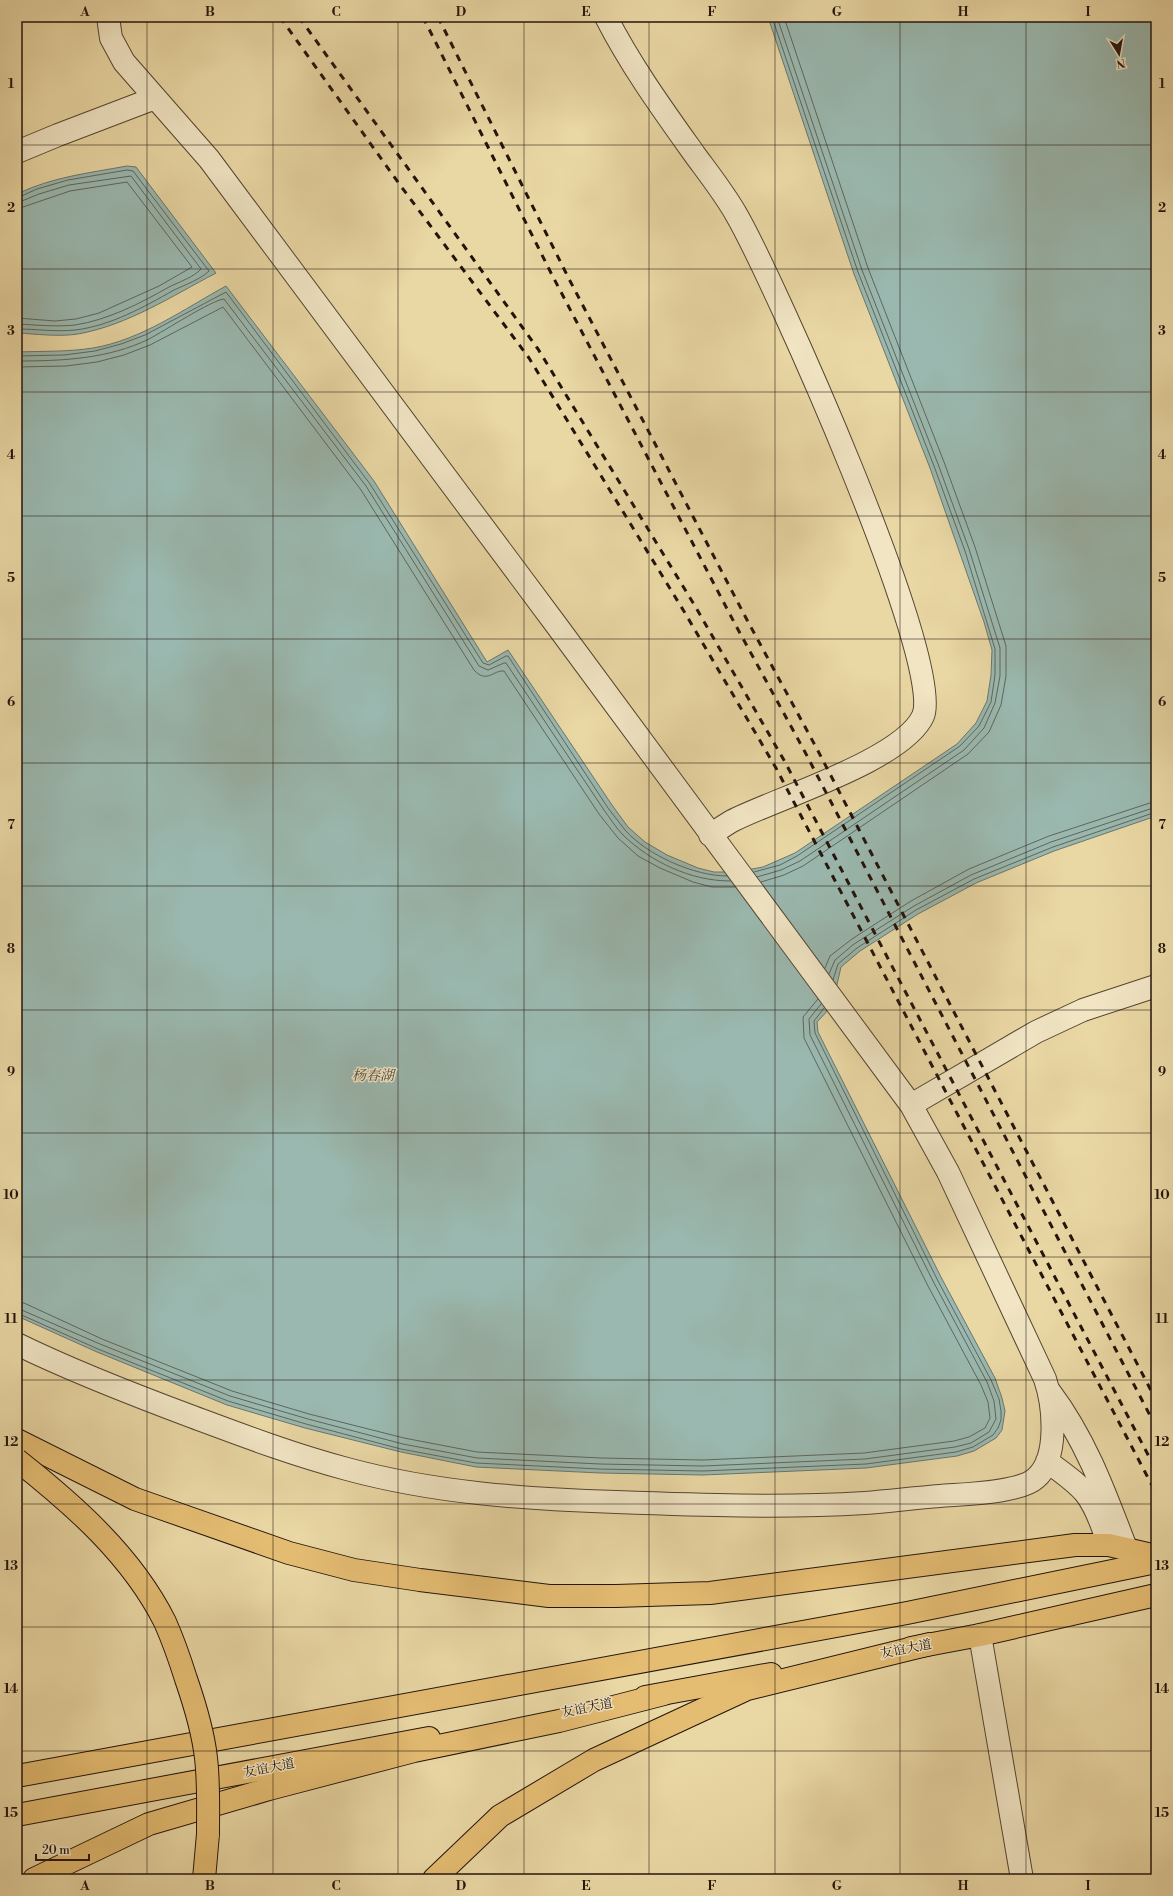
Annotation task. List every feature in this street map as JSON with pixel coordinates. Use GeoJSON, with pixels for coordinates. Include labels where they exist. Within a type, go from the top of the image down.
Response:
{"type":"FeatureCollection","features":[{"type":"Feature","properties":{"kind":"main road"},"geometry":{"type":"LineString","coordinates":[[17,1440],[135,1499],[289,1553],[354,1570],[549,1596],[616,1596],[710,1593],[1075,1545],[1118,1547],[1156,1556]]}},
{"type":"Feature","properties":{"kind":"main road"},"geometry":{"type":"LineString","coordinates":[[17,1460],[64,1497],[115,1549],[147,1593],[165,1622],[194,1702],[206,1758],[208,1834],[204,1879]]}},
{"type":"Feature","properties":{"kind":"main road"},"geometry":{"type":"LineString","coordinates":[[17,1776],[907,1613],[1156,1562]]}},
{"type":"Feature","properties":{"kind":"main road","name":"友谊大道"},"geometry":{"type":"LineString","coordinates":[[17,1815],[980,1635],[1156,1595]]}},
{"type":"Feature","properties":{"kind":"main road"},"geometry":{"type":"LineString","coordinates":[[434,1879],[500,1816],[594,1760],[747,1689],[930,1644]]}},
{"type":"Feature","properties":{"kind":"main road"},"geometry":{"type":"LineString","coordinates":[[34,1879],[149,1824],[262,1791],[414,1750],[559,1721],[664,1694]]}},
{"type":"Feature","properties":{"kind":"street"},"geometry":{"type":"LineString","coordinates":[[108,17],[109,31],[114,46],[124,62],[209,159],[474,514],[911,1105],[957,1191],[1049,1390],[1068,1416],[1087,1450],[1118,1547]]}},
{"type":"Feature","properties":{"kind":"street"},"geometry":{"type":"LineString","coordinates":[[606,17],[638,74],[734,209],[772,284],[860,485],[910,632],[925,690],[926,700],[923,716],[907,735],[895,744],[862,765],[732,822],[713,838]]}},
{"type":"Feature","properties":{"kind":"street"},"geometry":{"type":"LineString","coordinates":[[17,152],[155,98]]}},
{"type":"Feature","properties":{"kind":"street"},"geometry":{"type":"LineString","coordinates":[[911,1105],[1036,1032],[1083,1010],[1156,986]]}},
{"type":"Feature","properties":{"kind":"street"},"geometry":{"type":"LineString","coordinates":[[17,1344],[107,1385],[270,1446],[348,1470],[459,1492],[517,1498],[699,1505],[790,1505],[865,1503],[1014,1488],[1025,1485],[1037,1478],[1046,1462],[1052,1435],[1052,1411],[1049,1390]]}},
{"type":"Feature","properties":{"kind":"street"},"geometry":{"type":"LineString","coordinates":[[1046,1462],[1085,1491],[1118,1547]]}},
{"type":"Feature","properties":{"kind":"street"},"geometry":{"type":"LineString","coordinates":[[980,1635],[1022,1879]]}},
{"type":"Feature","properties":{"kind":"water","name":"杨春湖"},"geometry":{"type":"Polygon","coordinates":[[[768,17],[1156,17],[1156,816],[1054,851],[976,883],[918,914],[860,951],[841,967],[832,1006],[817,1022],[818,1032],[823,1042],[942,1279],[995,1378],[1005,1411],[1002,1430],[996,1438],[974,1451],[957,1456],[866,1468],[703,1475],[600,1473],[476,1467],[401,1452],[305,1428],[227,1405],[97,1352],[17,1316],[17,352],[74,350],[111,344],[162,323],[226,286],[374,481],[487,662],[508,650],[628,827],[645,842],[667,855],[698,868],[714,872],[736,872],[763,867],[795,853],[957,744],[976,723],[987,701],[991,675],[992,650],[984,622],[930,468],[854,274],[768,17]]]}},
{"type":"Feature","properties":{"kind":"water"},"geometry":{"type":"Polygon","coordinates":[[[127,166],[136,167],[216,273],[149,309],[96,330],[78,334],[63,335],[17,333],[17,194],[44,183],[85,173],[127,166]]]}},
{"type":"Feature","properties":{"kind":"railway"},"geometry":{"type":"LineString","coordinates":[[280,17],[400,185],[529,358],[685,613],[776,768],[1156,1493]]}},
{"type":"Feature","properties":{"kind":"railway"},"geometry":{"type":"LineString","coordinates":[[299,17],[538,349],[695,606],[785,762],[1156,1470]]}},
{"type":"Feature","properties":{"kind":"railway"},"geometry":{"type":"LineString","coordinates":[[423,17],[551,273],[735,624],[805,752],[1156,1427]]}},
{"type":"Feature","properties":{"kind":"railway"},"geometry":{"type":"LineString","coordinates":[[438,17],[568,277],[746,618],[817,749],[1156,1400]]}}]}
